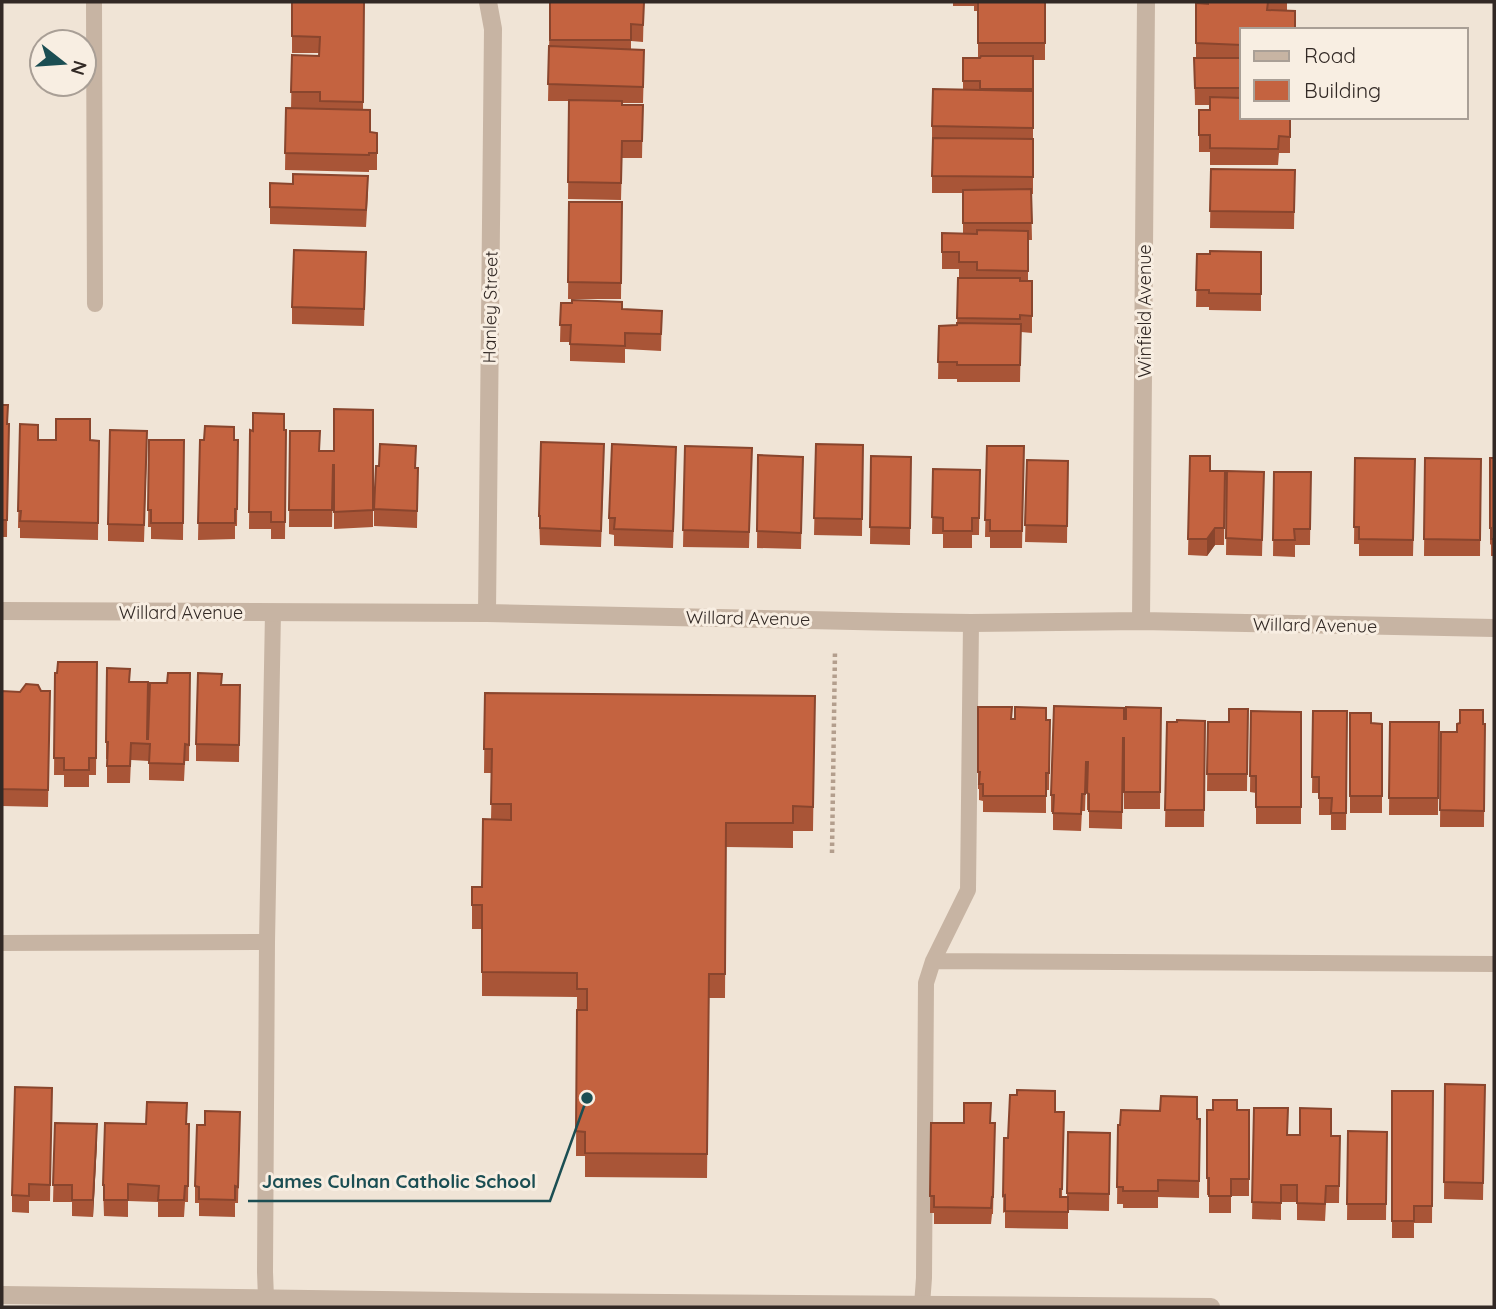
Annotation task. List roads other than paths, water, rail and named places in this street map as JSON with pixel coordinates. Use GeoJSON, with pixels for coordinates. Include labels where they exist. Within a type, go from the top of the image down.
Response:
{"type":"FeatureCollection","features":[{"type":"Feature","properties":{"kind":"street","name":"Hanley Street"},"geometry":{"type":"LineString","coordinates":[[487,612],[493,29],[488,2]]}},
{"type":"Feature","properties":{"kind":"street","name":"Winfield Avenue"},"geometry":{"type":"LineString","coordinates":[[1141,621],[1146,2]]}},
{"type":"Feature","properties":{"kind":"street","name":"Willard Avenue"},"geometry":{"type":"LineString","coordinates":[[2,611],[487,612],[971,623],[1141,621],[1494,628]]}},
{"type":"Feature","properties":{"kind":"street"},"geometry":{"type":"LineString","coordinates":[[2,1295],[1211,1307]]}},
{"type":"Feature","properties":{"kind":"lane"},"geometry":{"type":"LineString","coordinates":[[94,2],[95,304]]}},
{"type":"Feature","properties":{"kind":"lane"},"geometry":{"type":"LineString","coordinates":[[266,1298],[267,942],[272,612]]}},
{"type":"Feature","properties":{"kind":"lane"},"geometry":{"type":"LineString","coordinates":[[922,1305],[926,983],[933,961],[968,890],[971,623]]}},
{"type":"Feature","properties":{"kind":"lane"},"geometry":{"type":"LineString","coordinates":[[2,943],[267,942]]}},
{"type":"Feature","properties":{"kind":"lane"},"geometry":{"type":"LineString","coordinates":[[933,961],[1494,964]]}},
{"type":"Feature","properties":{"kind":"place","name":"James Culnan Catholic School"},"geometry":{"type":"Point","coordinates":[587,1098]}}]}
